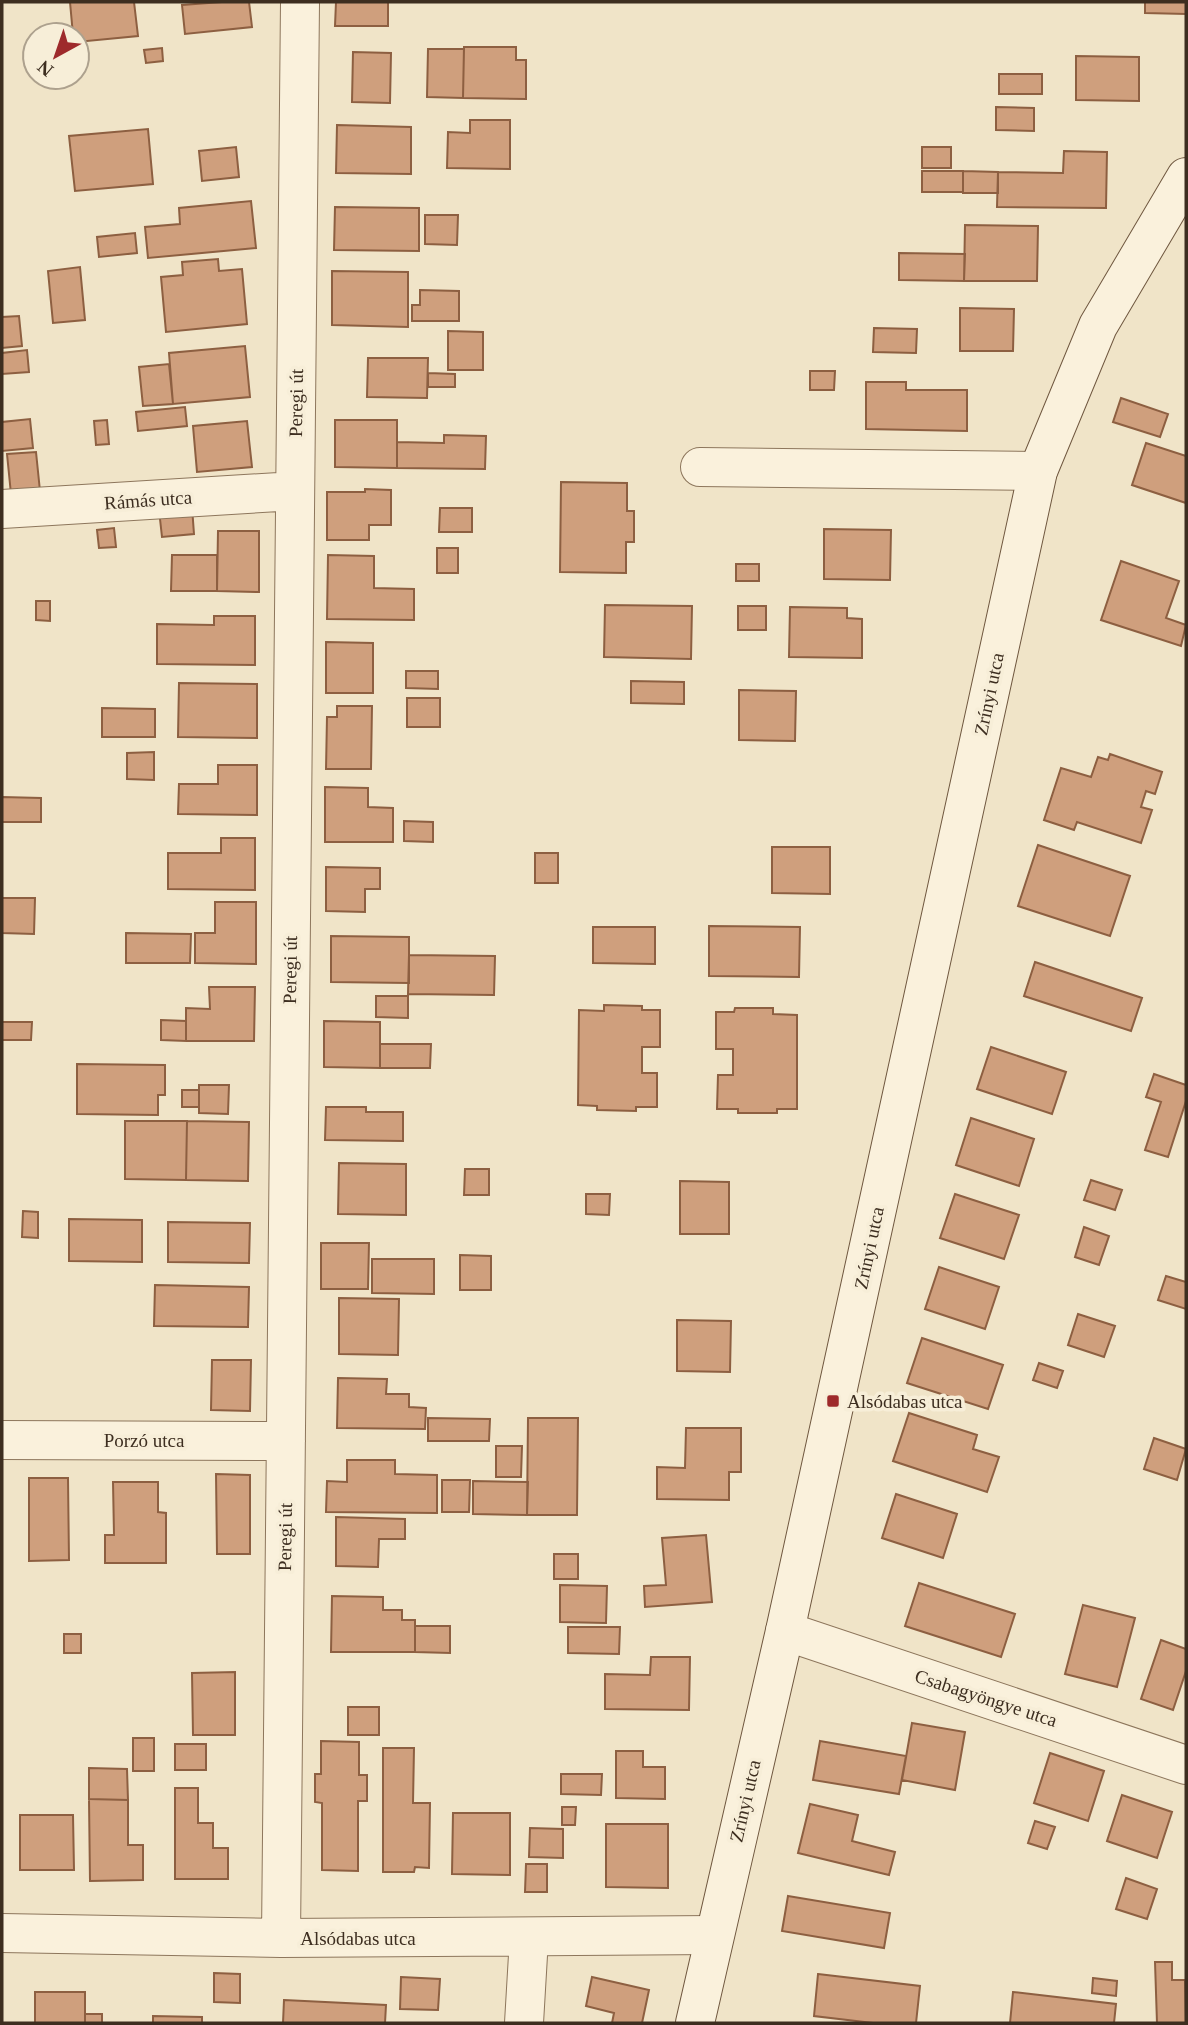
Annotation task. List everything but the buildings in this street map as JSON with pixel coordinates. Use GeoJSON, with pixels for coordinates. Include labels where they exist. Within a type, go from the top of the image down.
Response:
{"type":"FeatureCollection","features":[{"type":"Feature","properties":{"kind":"street","name":"Peregi út"},"geometry":{"type":"LineString","coordinates":[[281,1938],[300,2]]}},
{"type":"Feature","properties":{"kind":"street","name":"Zrínyi utca"},"geometry":{"type":"LineString","coordinates":[[695,2023],[785,1631],[1038,471],[1098,326],[1186,177]]}},
{"type":"Feature","properties":{"kind":"street"},"geometry":{"type":"LineString","coordinates":[[700,467],[1038,471]]}},
{"type":"Feature","properties":{"kind":"street","name":"Rámás utca"},"geometry":{"type":"LineString","coordinates":[[2,509],[295,491]]}},
{"type":"Feature","properties":{"kind":"street","name":"Porzó utca"},"geometry":{"type":"LineString","coordinates":[[2,1440],[286,1441]]}},
{"type":"Feature","properties":{"kind":"street","name":"Csabagyöngye utca"},"geometry":{"type":"LineString","coordinates":[[785,1631],[1186,1765]]}},
{"type":"Feature","properties":{"kind":"street","name":"Alsódabas utca"},"geometry":{"type":"LineString","coordinates":[[2,1933],[281,1938],[714,1935]]}},
{"type":"Feature","properties":{"kind":"street"},"geometry":{"type":"LineString","coordinates":[[524,2023],[529,1938]]}},
{"type":"Feature","properties":{"kind":"place","name":"Alsódabas utca"},"geometry":{"type":"Point","coordinates":[833,1401]}}]}
